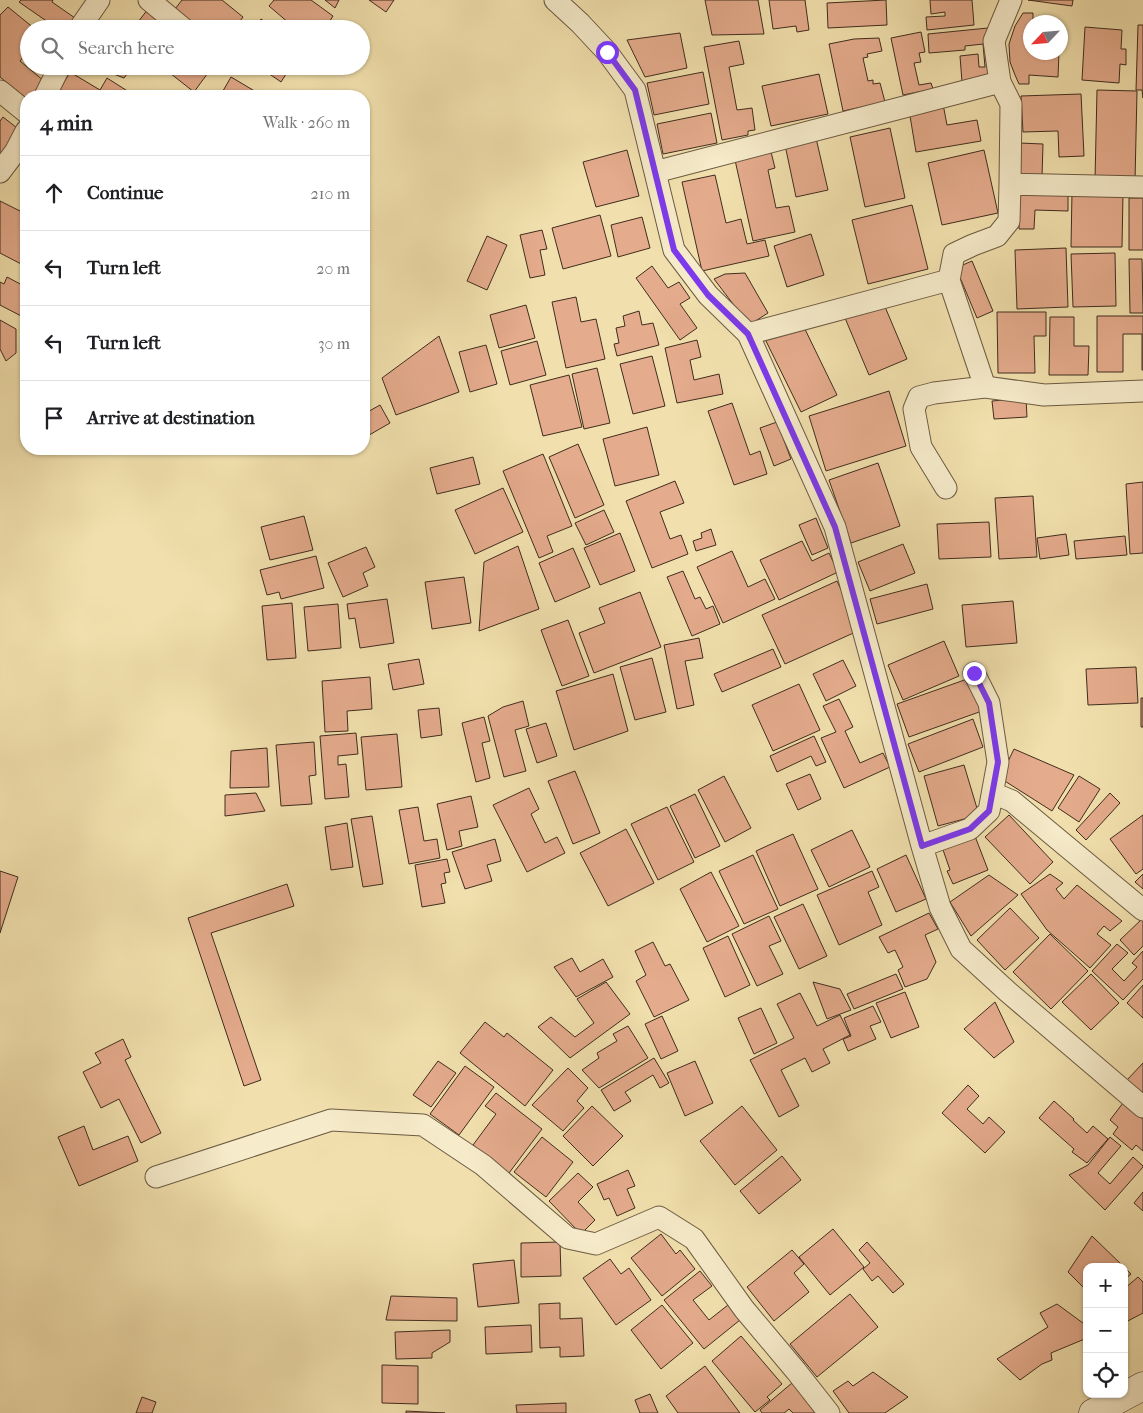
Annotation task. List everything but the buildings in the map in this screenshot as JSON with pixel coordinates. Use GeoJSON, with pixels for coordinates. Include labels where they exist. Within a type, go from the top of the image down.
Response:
{"type":"FeatureCollection","features":[{"type":"Feature","properties":{"kind":"main road"},"geometry":{"type":"LineString","coordinates":[[1092,1413],[1143,1386]]}},
{"type":"Feature","properties":{"kind":"street"},"geometry":{"type":"LineString","coordinates":[[85,20],[98,0]]}},
{"type":"Feature","properties":{"kind":"street"},"geometry":{"type":"LineString","coordinates":[[149,0],[173,20]]}},
{"type":"Feature","properties":{"kind":"street"},"geometry":{"type":"LineString","coordinates":[[555,0],[607,52],[635,90],[674,250],[708,295],[748,334],[835,527],[940,907],[961,948],[1008,992],[1143,1106]]}},
{"type":"Feature","properties":{"kind":"street"},"geometry":{"type":"LineString","coordinates":[[985,387],[949,280],[954,254],[997,236],[1009,221],[1011,104],[1000,82],[994,41],[1011,0]]}},
{"type":"Feature","properties":{"kind":"street"},"geometry":{"type":"LineString","coordinates":[[48,90],[56,75]]}},
{"type":"Feature","properties":{"kind":"street"},"geometry":{"type":"LineString","coordinates":[[655,172],[1000,82]]}},
{"type":"Feature","properties":{"kind":"street"},"geometry":{"type":"LineString","coordinates":[[0,91],[20,107]]}},
{"type":"Feature","properties":{"kind":"street"},"geometry":{"type":"LineString","coordinates":[[0,172],[20,142]]}},
{"type":"Feature","properties":{"kind":"street"},"geometry":{"type":"LineString","coordinates":[[1010,184],[1143,188]]}},
{"type":"Feature","properties":{"kind":"street"},"geometry":{"type":"LineString","coordinates":[[748,334],[949,280]]}},
{"type":"Feature","properties":{"kind":"street"},"geometry":{"type":"LineString","coordinates":[[946,488],[921,447],[914,409],[919,397],[934,393],[985,387],[1044,395],[1143,391]]}},
{"type":"Feature","properties":{"kind":"street"},"geometry":{"type":"LineString","coordinates":[[922,846],[970,829],[989,811],[998,762],[989,703],[974,673]]}},
{"type":"Feature","properties":{"kind":"street"},"geometry":{"type":"LineString","coordinates":[[992,793],[1012,801],[1143,910]]}},
{"type":"Feature","properties":{"kind":"street"},"geometry":{"type":"LineString","coordinates":[[156,1178],[331,1120],[423,1125],[483,1165],[568,1238],[596,1244],[659,1216],[694,1240],[744,1309],[796,1370],[829,1413]]}},
{"type":"Feature","properties":{"kind":"route"},"geometry":{"type":"LineString","coordinates":[[607,52],[635,90],[674,250],[708,295],[748,334],[835,527],[922,846],[970,829],[989,811],[998,762],[989,703],[974,673]]}}]}
